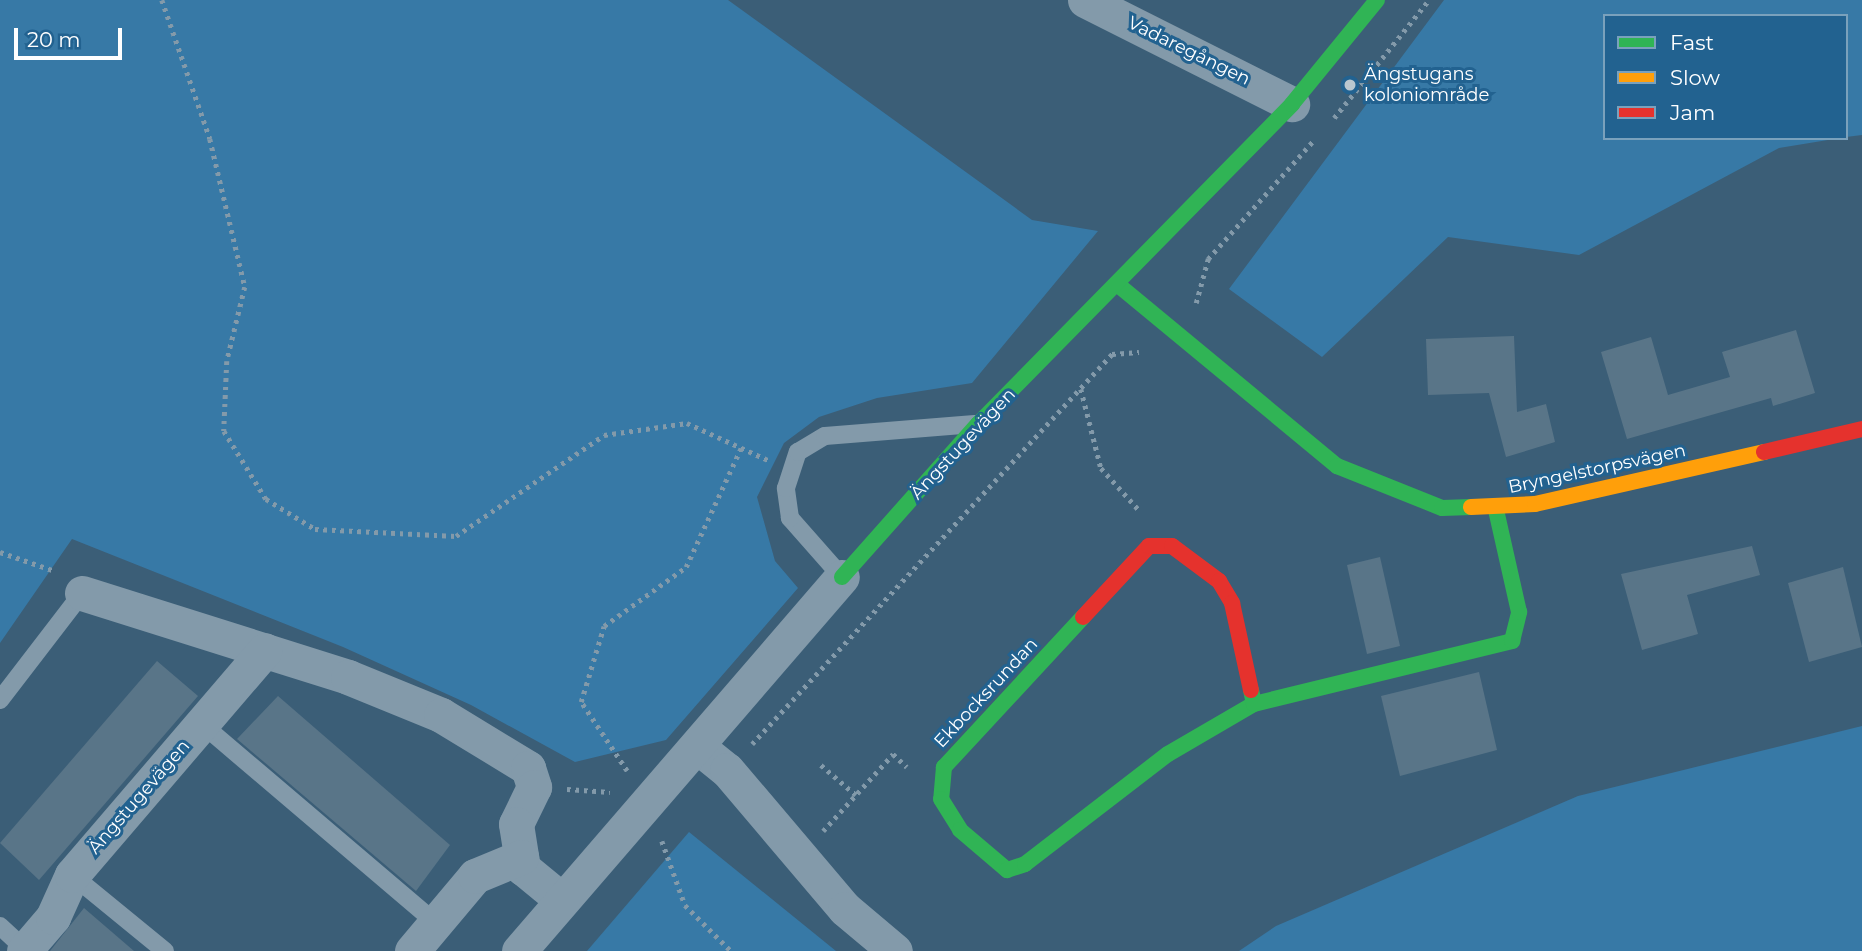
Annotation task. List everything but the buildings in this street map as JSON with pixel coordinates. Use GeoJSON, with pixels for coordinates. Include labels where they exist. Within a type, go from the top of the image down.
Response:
{"type":"FeatureCollection","features":[{"type":"Feature","properties":{"kind":"street","name":"Vadaregången"},"geometry":{"type":"LineString","coordinates":[[1085,0],[1292,104]]}},
{"type":"Feature","properties":{"kind":"street","name":"Ängstugevägen"},"geometry":{"type":"LineString","coordinates":[[519,951],[643,795],[697,746],[978,424],[1292,104],[1377,0]]}},
{"type":"Feature","properties":{"kind":"street","name":"Bryngelstorpsvägen"},"geometry":{"type":"LineString","coordinates":[[1116,284],[1337,466],[1442,508],[1496,510],[1862,429]]}},
{"type":"Feature","properties":{"kind":"street"},"geometry":{"type":"LineString","coordinates":[[941,799],[960,830],[1007,870],[1025,864],[1168,754],[1254,704],[1512,641],[1519,612],[1496,510]]}},
{"type":"Feature","properties":{"kind":"street","name":"Ekbocksrundan"},"geometry":{"type":"LineString","coordinates":[[941,799],[944,767],[955,753],[1149,546],[1163,546]]}},
{"type":"Feature","properties":{"kind":"street"},"geometry":{"type":"LineString","coordinates":[[1163,546],[1219,581],[1231,603],[1254,704]]}},
{"type":"Feature","properties":{"kind":"street"},"geometry":{"type":"LineString","coordinates":[[82,593],[265,650],[442,715],[528,768],[534,787],[516,824],[523,868],[562,900]]}},
{"type":"Feature","properties":{"kind":"street","name":"Ängstugevägen"},"geometry":{"type":"LineString","coordinates":[[15,942],[53,917],[72,875],[265,650]]}},
{"type":"Feature","properties":{"kind":"street"},"geometry":{"type":"LineString","coordinates":[[697,746],[727,771],[845,909],[895,951]]}},
{"type":"Feature","properties":{"kind":"street"},"geometry":{"type":"LineString","coordinates":[[412,951],[475,876],[521,857]]}},
{"type":"Feature","properties":{"kind":"lane"},"geometry":{"type":"LineString","coordinates":[[842,577],[790,518],[786,488],[798,452],[825,436],[978,424]]}},
{"type":"Feature","properties":{"kind":"lane"},"geometry":{"type":"LineString","coordinates":[[0,700],[82,593]]}},
{"type":"Feature","properties":{"kind":"lane"},"geometry":{"type":"LineString","coordinates":[[202,724],[436,923]]}},
{"type":"Feature","properties":{"kind":"lane"},"geometry":{"type":"LineString","coordinates":[[72,875],[165,951]]}},
{"type":"Feature","properties":{"kind":"path"},"geometry":{"type":"LineString","coordinates":[[162,0],[217,163],[245,287],[227,361],[224,431],[266,499],[316,529],[456,537],[604,435],[687,423],[792,471]]}},
{"type":"Feature","properties":{"kind":"path"},"geometry":{"type":"LineString","coordinates":[[1326,126],[1429,0]]}},
{"type":"Feature","properties":{"kind":"path"},"geometry":{"type":"LineString","coordinates":[[727,771],[1112,354],[1154,351],[1196,303],[1208,259],[1317,136]]}},
{"type":"Feature","properties":{"kind":"path"},"geometry":{"type":"LineString","coordinates":[[1080,388],[1101,468],[1156,526],[1163,546]]}},
{"type":"Feature","properties":{"kind":"path"},"geometry":{"type":"LineString","coordinates":[[731,951],[685,905],[643,795],[581,702],[604,626],[686,567],[741,448]]}},
{"type":"Feature","properties":{"kind":"path"},"geometry":{"type":"LineString","coordinates":[[0,552],[54,570],[82,593]]}},
{"type":"Feature","properties":{"kind":"path"},"geometry":{"type":"LineString","coordinates":[[801,855],[893,754],[941,799]]}},
{"type":"Feature","properties":{"kind":"path"},"geometry":{"type":"LineString","coordinates":[[821,765],[856,795]]}},
{"type":"Feature","properties":{"kind":"path"},"geometry":{"type":"LineString","coordinates":[[534,787],[643,795]]}},
{"type":"Feature","properties":{"kind":"shaded area"},"geometry":{"type":"Polygon","coordinates":[[[0,0],[728,0],[1032,220],[1098,231],[972,383],[877,398],[819,417],[784,443],[757,497],[775,561],[798,588],[666,740],[575,762],[471,705],[343,647],[72,539],[0,643],[0,0]]]}},
{"type":"Feature","properties":{"kind":"shaded area"},"geometry":{"type":"Polygon","coordinates":[[[1444,0],[1862,0],[1862,135],[1848,137],[1848,14],[1603,14],[1603,140],[1828,140],[1779,148],[1579,255],[1448,237],[1322,357],[1229,289],[1444,0]]]}},
{"type":"Feature","properties":{"kind":"shaded area"},"geometry":{"type":"Polygon","coordinates":[[[1862,726],[1862,951],[1239,951],[1276,926],[1578,796],[1862,726]]]}},
{"type":"Feature","properties":{"kind":"shaded area"},"geometry":{"type":"Polygon","coordinates":[[[689,832],[836,951],[587,951],[689,832]]]}},
{"type":"Feature","properties":{"kind":"traffic: fast"},"geometry":{"type":"LineString","coordinates":[[842,577],[978,424],[1292,104],[1377,0]]}},
{"type":"Feature","properties":{"kind":"traffic: fast"},"geometry":{"type":"LineString","coordinates":[[1117,284],[1337,466],[1442,508],[1471,507]]}},
{"type":"Feature","properties":{"kind":"traffic: fast"},"geometry":{"type":"LineString","coordinates":[[1251,690],[1254,704],[1512,641],[1519,612],[1496,510]]}},
{"type":"Feature","properties":{"kind":"traffic: fast"},"geometry":{"type":"LineString","coordinates":[[1083,617],[944,767],[941,799],[960,830],[1007,870],[1025,864],[1168,754],[1254,704]]}},
{"type":"Feature","properties":{"kind":"traffic: slow"},"geometry":{"type":"LineString","coordinates":[[1471,507],[1535,504],[1764,452]]}},
{"type":"Feature","properties":{"kind":"traffic: jam"},"geometry":{"type":"LineString","coordinates":[[1764,452],[1862,429]]}},
{"type":"Feature","properties":{"kind":"traffic: jam"},"geometry":{"type":"LineString","coordinates":[[1083,617],[1149,546],[1172,546],[1219,581],[1232,603],[1251,690]]}},
{"type":"Feature","properties":{"kind":"place","name":"Ängstugans koloniområde"},"geometry":{"type":"Point","coordinates":[1350,85]}}]}
